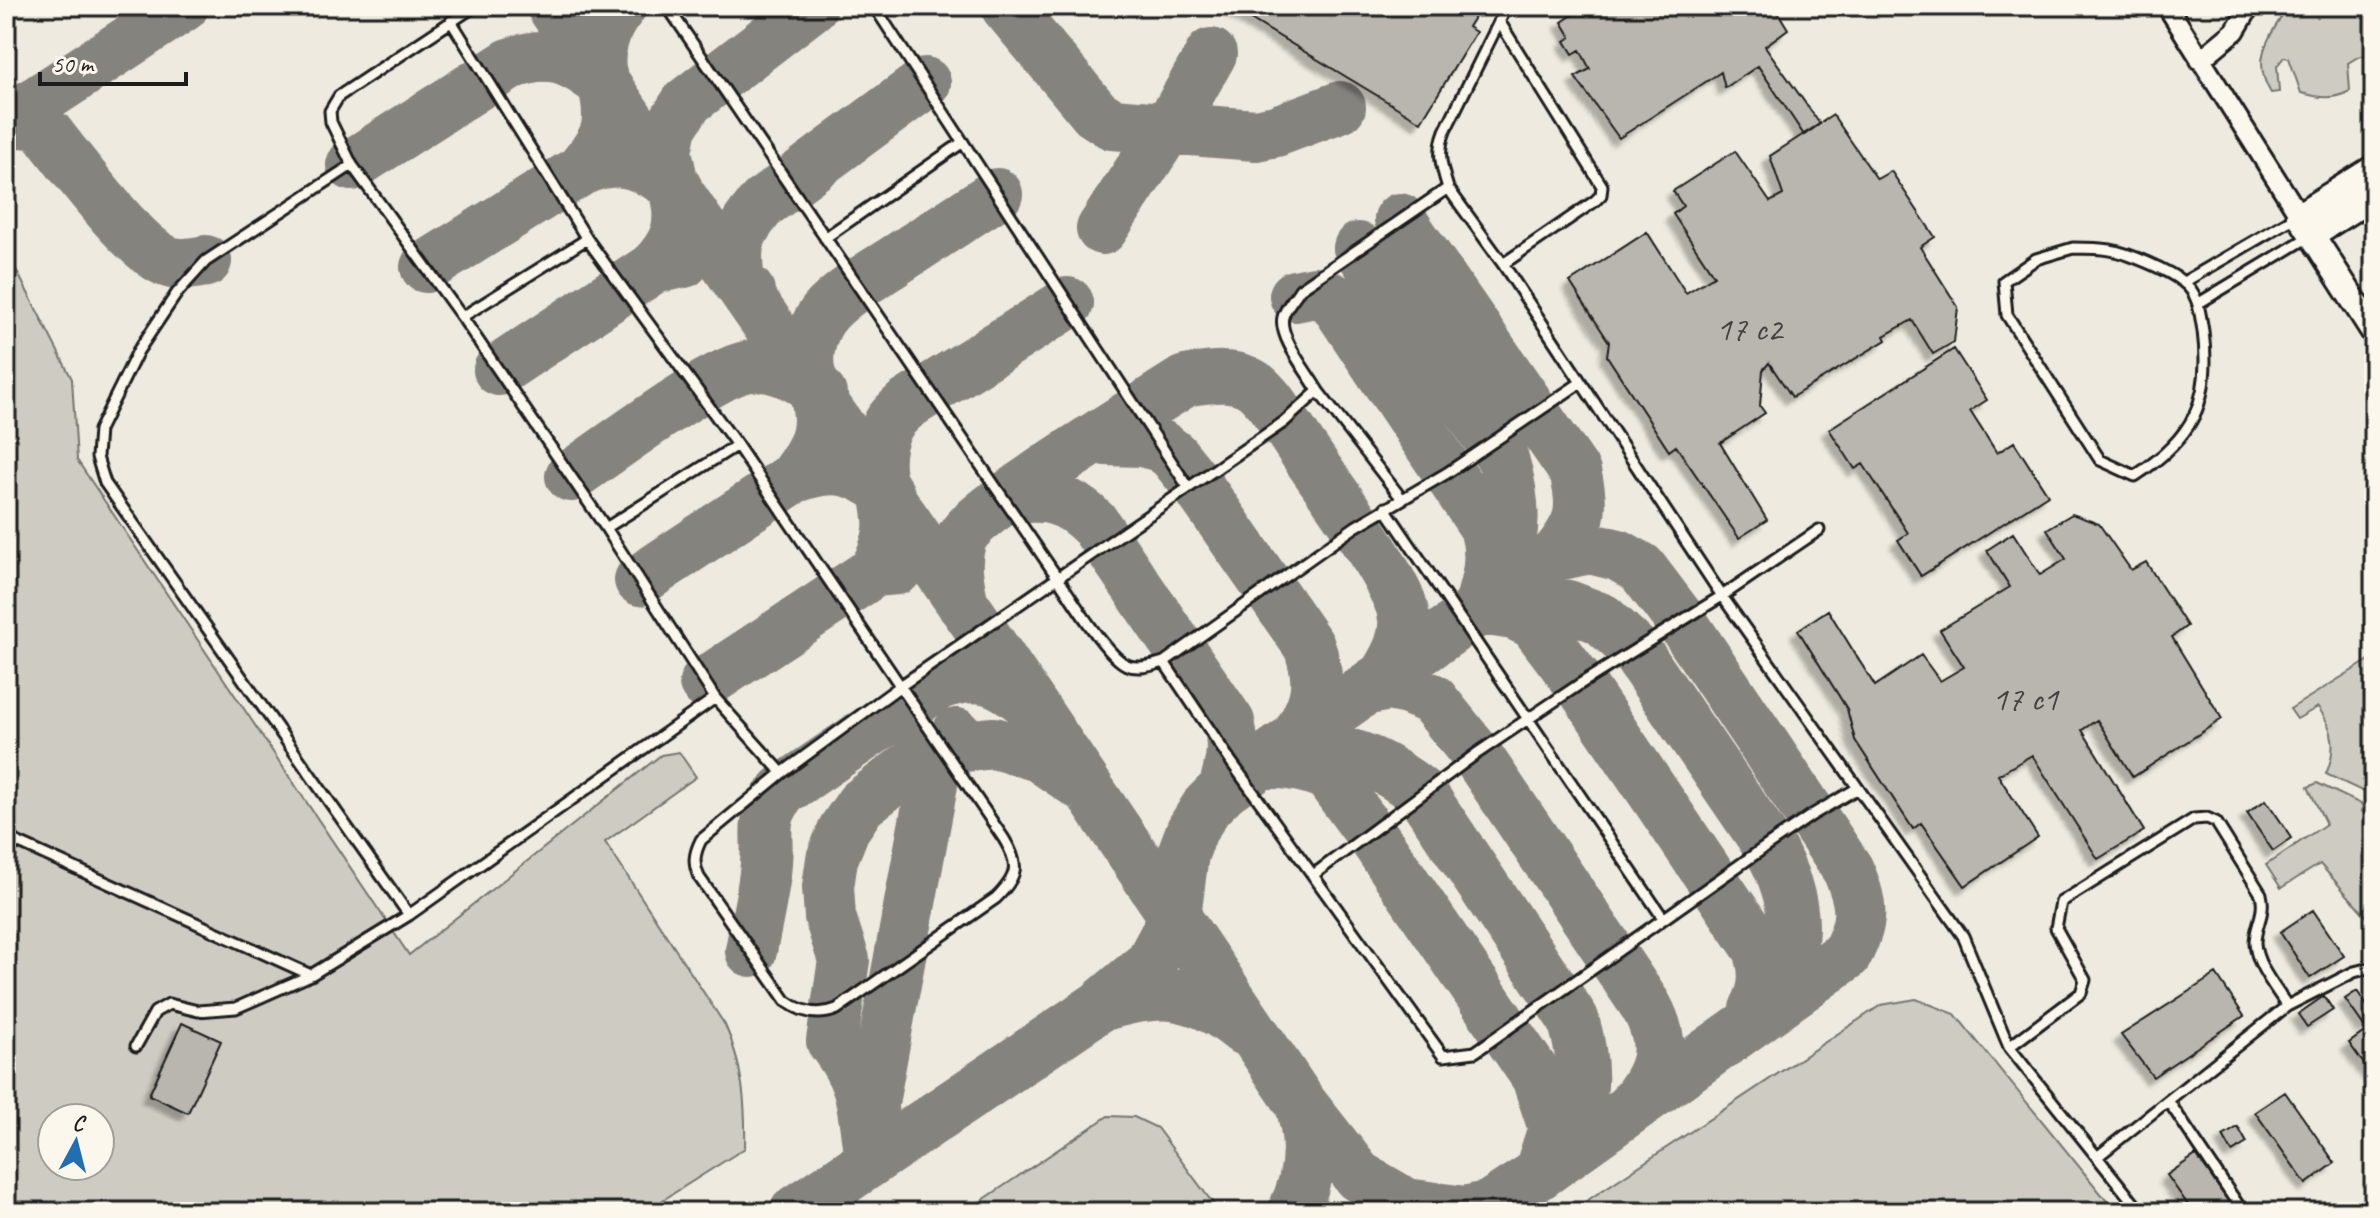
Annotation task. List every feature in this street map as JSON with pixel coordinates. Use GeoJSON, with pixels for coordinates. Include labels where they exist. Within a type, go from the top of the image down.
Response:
{"type":"FeatureCollection","features":[{"type":"Feature","properties":{"kind":"street"},"geometry":{"type":"LineString","coordinates":[[2167,6],[2374,332]]}},
{"type":"Feature","properties":{"kind":"street"},"geometry":{"type":"LineString","coordinates":[[2200,60],[2235,31],[2250,6]]}},
{"type":"Feature","properties":{"kind":"street"},"geometry":{"type":"LineString","coordinates":[[2306,225],[2374,168]]}},
{"type":"Feature","properties":{"kind":"street"},"geometry":{"type":"LineString","coordinates":[[2306,225],[2374,196]]}},
{"type":"Feature","properties":{"kind":"lane"},"geometry":{"type":"LineString","coordinates":[[475,6],[339,96],[330,111],[331,122],[352,165],[462,317],[606,528],[715,698],[782,773]]}},
{"type":"Feature","properties":{"kind":"lane"},"geometry":{"type":"LineString","coordinates":[[667,6],[1057,577],[1115,657],[1129,667],[1146,667],[1164,662],[1385,508],[1459,466],[1580,383]]}},
{"type":"Feature","properties":{"kind":"lane"},"geometry":{"type":"LineString","coordinates":[[874,6],[1188,487]]}},
{"type":"Feature","properties":{"kind":"lane"},"geometry":{"type":"LineString","coordinates":[[1507,6],[1439,148],[1448,188],[1503,264],[1722,596],[1963,936],[2009,1047],[2141,1212]]}},
{"type":"Feature","properties":{"kind":"lane"},"geometry":{"type":"LineString","coordinates":[[451,21],[587,239],[737,445],[899,687],[1014,856],[1014,871],[1008,886],[996,898],[832,1012],[818,1014],[800,1011],[786,1001],[699,877],[694,865],[701,840],[782,773],[899,687],[1284,422],[1318,391]]}},
{"type":"Feature","properties":{"kind":"lane"},"geometry":{"type":"LineString","coordinates":[[1499,21],[1602,186],[1601,195],[1595,201],[1503,264]]}},
{"type":"Feature","properties":{"kind":"lane"},"geometry":{"type":"LineString","coordinates":[[825,238],[963,142]]}},
{"type":"Feature","properties":{"kind":"lane"},"geometry":{"type":"LineString","coordinates":[[352,165],[206,261],[177,293],[138,351],[99,430],[97,457],[105,483],[409,915]]}},
{"type":"Feature","properties":{"kind":"lane"},"geometry":{"type":"LineString","coordinates":[[1402,499],[1318,391],[1285,335],[1282,320],[1300,289],[1448,188]]}},
{"type":"Feature","properties":{"kind":"lane"},"geometry":{"type":"LineString","coordinates":[[2184,282],[2306,225]]}},
{"type":"Feature","properties":{"kind":"lane"},"geometry":{"type":"LineString","coordinates":[[2199,303],[2306,225]]}},
{"type":"Feature","properties":{"kind":"lane"},"geometry":{"type":"LineString","coordinates":[[462,317],[587,239]]}},
{"type":"Feature","properties":{"kind":"lane"},"geometry":{"type":"LineString","coordinates":[[2073,248],[2111,250],[2147,263],[2184,282],[2199,303],[2206,357],[2203,395],[2187,430],[2162,459],[2135,476],[2100,460],[2007,315],[2004,281],[2036,259],[2073,248]]}},
{"type":"Feature","properties":{"kind":"lane"},"geometry":{"type":"LineString","coordinates":[[606,528],[737,445]]}},
{"type":"Feature","properties":{"kind":"lane"},"geometry":{"type":"LineString","coordinates":[[1385,508],[1663,918]]}},
{"type":"Feature","properties":{"kind":"lane"},"geometry":{"type":"LineString","coordinates":[[1313,875],[1476,754],[1819,530]]}},
{"type":"Feature","properties":{"kind":"lane"},"geometry":{"type":"LineString","coordinates":[[1164,662],[1232,763],[1443,1056],[1475,1052],[1812,815],[1858,788]]}},
{"type":"Feature","properties":{"kind":"lane"},"geometry":{"type":"LineString","coordinates":[[136,1046],[155,1012],[169,1004],[198,1011],[236,1008],[311,975],[409,915],[715,698]]}},
{"type":"Feature","properties":{"kind":"lane"},"geometry":{"type":"LineString","coordinates":[[2009,1047],[2081,993],[2084,987],[2085,980],[2056,928],[2061,902],[2194,819],[2207,818],[2216,822],[2261,894],[2264,907],[2255,941],[2258,957],[2287,1006]]}},
{"type":"Feature","properties":{"kind":"lane"},"geometry":{"type":"LineString","coordinates":[[6,837],[311,975]]}},
{"type":"Feature","properties":{"kind":"lane"},"geometry":{"type":"LineString","coordinates":[[2097,1157],[2287,1006],[2354,972],[2374,967]]}},
{"type":"Feature","properties":{"kind":"lane"},"geometry":{"type":"LineString","coordinates":[[2169,1102],[2243,1212]]}},
{"type":"Feature","properties":{"kind":"shaded area"},"geometry":{"type":"Polygon","coordinates":[[[2288,6],[2374,6],[2374,53],[2348,63],[2350,91],[2326,97],[2301,93],[2289,58],[2284,57],[2277,66],[2279,92],[2271,93],[2262,69],[2262,58],[2269,38],[2288,6]]]}},
{"type":"Feature","properties":{"kind":"shaded area"},"geometry":{"type":"Polygon","coordinates":[[[6,250],[72,379],[77,460],[409,955],[661,755],[679,752],[696,777],[605,842],[725,1025],[740,1070],[745,1148],[644,1212],[6,1212],[6,250]]]}},
{"type":"Feature","properties":{"kind":"shaded area"},"geometry":{"type":"Polygon","coordinates":[[[2374,657],[2374,779],[2368,794],[2326,774],[2333,747],[2328,723],[2318,707],[2297,719],[2290,709],[2374,657]]]}},
{"type":"Feature","properties":{"kind":"shaded area"},"geometry":{"type":"Polygon","coordinates":[[[2317,783],[2363,805],[2361,811],[2374,817],[2374,925],[2320,864],[2281,888],[2266,865],[2326,824],[2308,787],[2317,783]]]}},
{"type":"Feature","properties":{"kind":"shaded area"},"geometry":{"type":"Polygon","coordinates":[[[1916,999],[1955,1014],[2116,1212],[1570,1212],[1881,1005],[1916,999]]]}},
{"type":"Feature","properties":{"kind":"shaded area"},"geometry":{"type":"Polygon","coordinates":[[[1108,1116],[1134,1117],[1157,1128],[1217,1209],[1216,1212],[965,1212],[1108,1116]]]}},
{"type":"Feature","properties":{"kind":"building"},"geometry":{"type":"Polygon","coordinates":[[[1229,6],[1481,6],[1468,27],[1476,32],[1421,122],[1229,6]]]}},
{"type":"Feature","properties":{"kind":"building"},"geometry":{"type":"Polygon","coordinates":[[[1586,6],[1774,6],[1788,29],[1765,46],[1820,124],[1804,135],[1758,66],[1725,88],[1721,72],[1619,138],[1575,77],[1590,69],[1580,50],[1573,54],[1565,41],[1571,37],[1562,22],[1586,6]]]}},
{"type":"Feature","properties":{"kind":"building"},"geometry":{"type":"Polygon","coordinates":[[[1833,115],[1877,179],[1891,171],[1935,237],[1920,247],[1958,307],[1954,342],[1933,354],[1912,320],[1884,336],[1886,340],[1792,397],[1769,363],[1763,370],[1760,406],[1765,413],[1720,443],[1767,520],[1739,538],[1676,446],[1669,451],[1607,356],[1609,342],[1570,282],[1647,232],[1686,293],[1714,276],[1673,214],[1683,206],[1673,191],[1735,151],[1770,202],[1783,195],[1770,156],[1833,115]]]}},
{"type":"Feature","properties":{"kind":"building"},"geometry":{"type":"Polygon","coordinates":[[[1954,349],[1987,400],[1970,411],[1997,453],[2014,442],[2048,495],[1921,576],[1898,540],[1908,533],[1863,464],[1855,469],[1829,429],[1954,349]]]}},
{"type":"Feature","properties":{"kind":"building"},"geometry":{"type":"Polygon","coordinates":[[[2072,514],[2099,524],[2131,570],[2146,562],[2187,626],[2172,637],[2222,719],[2133,777],[2097,720],[2082,730],[2144,831],[2098,859],[2032,755],[1998,775],[2038,837],[1965,886],[1921,823],[1913,829],[1855,740],[1847,709],[1798,630],[1828,610],[1875,686],[1921,655],[1940,681],[1964,667],[1940,630],[2010,587],[1987,550],[2013,533],[2040,575],[2066,559],[2047,529],[2072,514]]]}},
{"type":"Feature","properties":{"kind":"building"},"geometry":{"type":"Polygon","coordinates":[[[2266,800],[2292,838],[2273,851],[2247,813],[2266,800]]]}},
{"type":"Feature","properties":{"kind":"building"},"geometry":{"type":"Polygon","coordinates":[[[2313,910],[2344,956],[2310,978],[2280,932],[2313,910]]]}},
{"type":"Feature","properties":{"kind":"building"},"geometry":{"type":"Polygon","coordinates":[[[2216,974],[2244,1016],[2153,1077],[2121,1035],[2216,974]]]}},
{"type":"Feature","properties":{"kind":"building"},"geometry":{"type":"Polygon","coordinates":[[[2357,991],[2374,1016],[2364,1026],[2345,999],[2357,991]]]}},
{"type":"Feature","properties":{"kind":"building"},"geometry":{"type":"Polygon","coordinates":[[[2324,996],[2333,1010],[2307,1027],[2298,1014],[2324,996]]]}},
{"type":"Feature","properties":{"kind":"building"},"geometry":{"type":"Polygon","coordinates":[[[182,1023],[221,1041],[188,1113],[149,1095],[182,1023]]]}},
{"type":"Feature","properties":{"kind":"building"},"geometry":{"type":"Polygon","coordinates":[[[2374,1025],[2374,1078],[2349,1043],[2374,1025]]]}},
{"type":"Feature","properties":{"kind":"building"},"geometry":{"type":"Polygon","coordinates":[[[2285,1092],[2335,1163],[2306,1184],[2255,1112],[2285,1092]]]}},
{"type":"Feature","properties":{"kind":"building"},"geometry":{"type":"Polygon","coordinates":[[[2238,1127],[2247,1143],[2232,1152],[2223,1136],[2238,1127]]]}},
{"type":"Feature","properties":{"kind":"building"},"geometry":{"type":"Polygon","coordinates":[[[2196,1155],[2232,1206],[2223,1212],[2193,1212],[2167,1175],[2196,1155]]]}},
{"type":"Feature","properties":{"kind":"taxiway"},"geometry":{"type":"LineString","coordinates":[[6,122],[183,6]]}},
{"type":"Feature","properties":{"kind":"taxiway"},"geometry":{"type":"LineString","coordinates":[[552,6],[739,283],[981,630],[1300,1102],[1358,1176],[1406,1204],[1465,1212],[1490,1206],[1846,955],[1858,922],[1857,893],[1848,870],[1681,621],[1641,568],[1618,555],[1590,548],[1556,555],[1224,789],[1207,806],[1192,830],[1183,854],[1175,917],[1150,964],[1100,1006],[795,1212]]}},
{"type":"Feature","properties":{"kind":"taxiway"},"geometry":{"type":"LineString","coordinates":[[610,91],[600,71],[601,47],[609,25],[621,6]]}},
{"type":"Feature","properties":{"kind":"taxiway"},"geometry":{"type":"LineString","coordinates":[[677,189],[673,185],[666,151],[671,127],[687,102],[812,6]]}},
{"type":"Feature","properties":{"kind":"taxiway"},"geometry":{"type":"LineString","coordinates":[[1006,6],[1095,113],[1112,124],[1256,135],[1276,131],[1340,107]]}},
{"type":"Feature","properties":{"kind":"taxiway"},"geometry":{"type":"LineString","coordinates":[[1102,229],[1180,109],[1211,54]]}},
{"type":"Feature","properties":{"kind":"taxiway"},"geometry":{"type":"LineString","coordinates":[[352,165],[510,64],[524,59],[549,57],[571,62],[604,84],[608,111],[606,131],[581,170]]}},
{"type":"Feature","properties":{"kind":"taxiway"},"geometry":{"type":"LineString","coordinates":[[749,291],[739,283],[739,240],[763,203],[925,83]]}},
{"type":"Feature","properties":{"kind":"taxiway"},"geometry":{"type":"LineString","coordinates":[[6,121],[33,123],[45,130],[103,203],[155,254],[178,264],[206,261]]}},
{"type":"Feature","properties":{"kind":"taxiway"},"geometry":{"type":"LineString","coordinates":[[426,267],[581,170],[618,161],[639,166],[673,185],[678,209],[677,230],[669,249],[653,268]]}},
{"type":"Feature","properties":{"kind":"taxiway"},"geometry":{"type":"LineString","coordinates":[[821,394],[814,385],[808,363],[815,328],[828,309],[859,284],[997,194]]}},
{"type":"Feature","properties":{"kind":"taxiway"},"geometry":{"type":"LineString","coordinates":[[1400,219],[1575,472],[1580,497],[1579,516],[1571,535],[1556,555]]}},
{"type":"Feature","properties":{"kind":"taxiway"},"geometry":{"type":"LineString","coordinates":[[1295,296],[1315,292],[1332,298],[1485,527],[1489,568],[1479,608],[1500,571],[1511,537],[1512,502],[1503,459],[1359,248]]}},
{"type":"Feature","properties":{"kind":"taxiway"},"geometry":{"type":"LineString","coordinates":[[499,370],[653,268],[684,262]]}},
{"type":"Feature","properties":{"kind":"taxiway"},"geometry":{"type":"LineString","coordinates":[[889,495],[881,480],[879,461],[884,433],[894,417],[906,405],[1068,303]]}},
{"type":"Feature","properties":{"kind":"taxiway"},"geometry":{"type":"LineString","coordinates":[[571,476],[713,381],[735,370],[760,366],[784,371],[814,388],[819,415],[817,436],[793,478]]}},
{"type":"Feature","properties":{"kind":"taxiway"},"geometry":{"type":"LineString","coordinates":[[963,605],[957,564],[961,539],[996,505],[1185,381],[1231,377],[1248,382],[1269,400],[1387,576],[1400,603],[1404,626],[1399,648],[1385,675]]}},
{"type":"Feature","properties":{"kind":"taxiway"},"geometry":{"type":"LineString","coordinates":[[1105,440],[1142,441],[1161,446],[1173,455],[1309,646],[1316,672],[1315,694],[1296,738]]}},
{"type":"Feature","properties":{"kind":"taxiway"},"geometry":{"type":"LineString","coordinates":[[640,580],[793,478],[830,469],[851,472],[884,490],[889,531],[875,571]]}},
{"type":"Feature","properties":{"kind":"taxiway"},"geometry":{"type":"LineString","coordinates":[[1004,499],[1054,499],[1074,508],[1095,525],[1229,722],[1231,756],[1224,789]]}},
{"type":"Feature","properties":{"kind":"taxiway"},"geometry":{"type":"LineString","coordinates":[[705,683],[875,571],[897,569]]}},
{"type":"Feature","properties":{"kind":"taxiway"},"geometry":{"type":"LineString","coordinates":[[1493,598],[1537,599],[1568,606],[1602,619],[1635,650],[1768,845],[1787,889],[1793,928],[1786,967],[1767,1011]]}},
{"type":"Feature","properties":{"kind":"taxiway"},"geometry":{"type":"LineString","coordinates":[[1482,609],[1514,614],[1534,623],[1580,684],[1759,949],[1764,980],[1755,1009]]}},
{"type":"Feature","properties":{"kind":"taxiway"},"geometry":{"type":"LineString","coordinates":[[751,951],[765,874],[766,826],[770,811],[782,791],[939,684],[967,678],[989,679],[1032,706]]}},
{"type":"Feature","properties":{"kind":"taxiway"},"geometry":{"type":"LineString","coordinates":[[1364,690],[1389,685],[1432,699],[1476,754],[1646,1006],[1657,1034],[1658,1058],[1649,1082],[1632,1106]]}},
{"type":"Feature","properties":{"kind":"taxiway"},"geometry":{"type":"LineString","coordinates":[[870,1119],[935,768],[943,751],[957,734]]}},
{"type":"Feature","properties":{"kind":"taxiway"},"geometry":{"type":"LineString","coordinates":[[867,1138],[858,1086],[832,1041],[844,960],[830,917],[828,887],[832,859],[844,829],[861,804],[927,754],[963,746],[994,743],[1039,756],[1080,784]]}},
{"type":"Feature","properties":{"kind":"taxiway"},"geometry":{"type":"LineString","coordinates":[[1314,747],[1371,762],[1422,794],[1573,1019],[1581,1059],[1580,1101],[1568,1134],[1539,1174],[1554,1128],[1537,1077],[1328,775],[1296,765],[1262,763],[1290,751],[1314,747]]}},
{"type":"Feature","properties":{"kind":"taxiway"},"geometry":{"type":"LineString","coordinates":[[1101,1006],[1141,996],[1176,995],[1208,1006],[1243,1029]]}},
{"type":"Feature","properties":{"kind":"taxiway"},"geometry":{"type":"LineString","coordinates":[[1293,1212],[1303,1185],[1308,1157],[1300,1102]]}}]}
